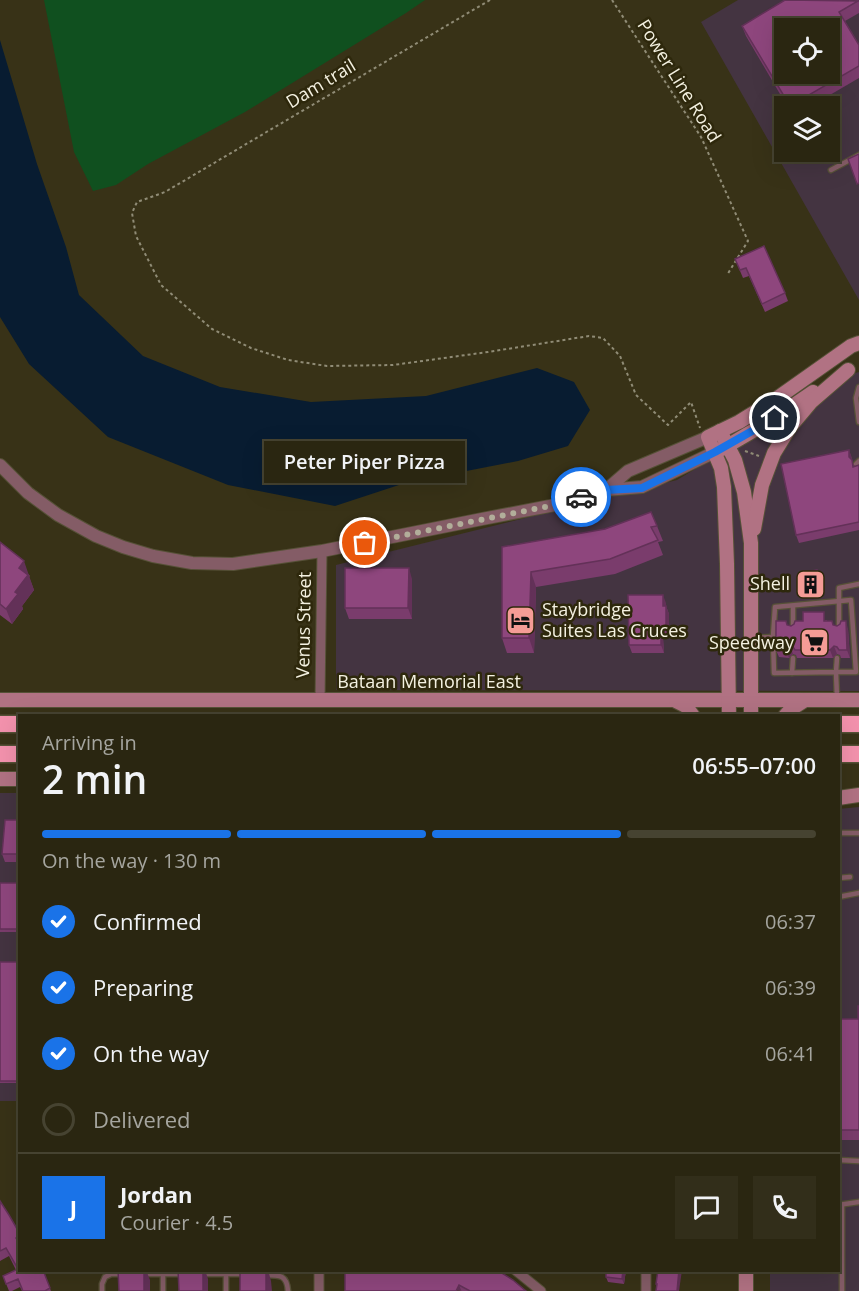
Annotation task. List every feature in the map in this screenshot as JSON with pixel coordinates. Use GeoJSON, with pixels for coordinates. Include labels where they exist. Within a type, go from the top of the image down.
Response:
{"type":"FeatureCollection","features":[{"type":"Feature","properties":{"kind":"highway"},"geometry":{"type":"LineString","coordinates":[[0,724],[18,724]]}},
{"type":"Feature","properties":{"kind":"highway"},"geometry":{"type":"LineString","coordinates":[[840,724],[859,724]]}},
{"type":"Feature","properties":{"kind":"highway"},"geometry":{"type":"LineString","coordinates":[[0,754],[18,754]]}},
{"type":"Feature","properties":{"kind":"highway"},"geometry":{"type":"LineString","coordinates":[[840,754],[859,754]]}},
{"type":"Feature","properties":{"kind":"main road"},"geometry":{"type":"LineString","coordinates":[[711,436],[776,399],[851,346],[859,344]]}},
{"type":"Feature","properties":{"kind":"main road"},"geometry":{"type":"LineString","coordinates":[[715,452],[775,418],[854,368]]}},
{"type":"Feature","properties":{"kind":"main road"},"geometry":{"type":"LineString","coordinates":[[751,543],[762,485],[774,453],[790,427],[811,402],[854,368]]}},
{"type":"Feature","properties":{"kind":"main road"},"geometry":{"type":"LineString","coordinates":[[711,436],[728,445],[744,492],[751,543],[751,714]]}},
{"type":"Feature","properties":{"kind":"main road"},"geometry":{"type":"LineString","coordinates":[[711,436],[724,487],[729,714]]}},
{"type":"Feature","properties":{"kind":"main road"},"geometry":{"type":"LineString","coordinates":[[727,564],[751,566]]}},
{"type":"Feature","properties":{"kind":"main road","name":"Bataan Memorial East"},"geometry":{"type":"LineString","coordinates":[[0,700],[859,700]]}},
{"type":"Feature","properties":{"kind":"main road"},"geometry":{"type":"LineString","coordinates":[[676,700],[686,706],[692,714]]}},
{"type":"Feature","properties":{"kind":"main road"},"geometry":{"type":"LineString","coordinates":[[787,714],[805,700]]}},
{"type":"Feature","properties":{"kind":"main road"},"geometry":{"type":"LineString","coordinates":[[0,779],[18,779]]}},
{"type":"Feature","properties":{"kind":"main road"},"geometry":{"type":"LineString","coordinates":[[840,798],[859,795]]}},
{"type":"Feature","properties":{"kind":"main road"},"geometry":{"type":"LineString","coordinates":[[746,1272],[746,1291]]}},
{"type":"Feature","properties":{"kind":"street"},"geometry":{"type":"LineString","coordinates":[[606,490],[628,471],[711,436]]}},
{"type":"Feature","properties":{"kind":"street"},"geometry":{"type":"LineString","coordinates":[[0,465],[27,493],[75,526],[96,536],[153,556],[192,563],[233,564],[322,551],[555,505],[606,490],[642,488],[715,452]]}},
{"type":"Feature","properties":{"kind":"street","name":"Venus Street"},"geometry":{"type":"LineString","coordinates":[[320,700],[322,551]]}},
{"type":"Feature","properties":{"kind":"street"},"geometry":{"type":"LineString","coordinates":[[319,1272],[319,1291]]}},
{"type":"Feature","properties":{"kind":"street"},"geometry":{"type":"LineString","coordinates":[[517,1272],[541,1291]]}},
{"type":"Feature","properties":{"kind":"street"},"geometry":{"type":"LineString","coordinates":[[646,1272],[646,1291]]}},
{"type":"Feature","properties":{"kind":"lane"},"geometry":{"type":"LineString","coordinates":[[831,170],[859,155]]}},
{"type":"Feature","properties":{"kind":"lane"},"geometry":{"type":"LineString","coordinates":[[859,387],[856,398],[859,422]]}},
{"type":"Feature","properties":{"kind":"lane"},"geometry":{"type":"LineString","coordinates":[[838,629],[839,588],[859,584]]}},
{"type":"Feature","properties":{"kind":"lane"},"geometry":{"type":"LineString","coordinates":[[851,600],[856,672],[774,673],[775,608],[794,606],[851,600]]}},
{"type":"Feature","properties":{"kind":"lane"},"geometry":{"type":"LineString","coordinates":[[793,629],[794,606]]}},
{"type":"Feature","properties":{"kind":"lane"},"geometry":{"type":"LineString","coordinates":[[751,638],[773,637]]}},
{"type":"Feature","properties":{"kind":"lane"},"geometry":{"type":"LineString","coordinates":[[792,673],[793,658]]}},
{"type":"Feature","properties":{"kind":"lane"},"geometry":{"type":"LineString","coordinates":[[837,658],[837,700]]}},
{"type":"Feature","properties":{"kind":"lane"},"geometry":{"type":"LineString","coordinates":[[840,833],[859,833]]}},
{"type":"Feature","properties":{"kind":"lane"},"geometry":{"type":"LineString","coordinates":[[840,878],[850,877]]}},
{"type":"Feature","properties":{"kind":"lane"},"geometry":{"type":"LineString","coordinates":[[840,897],[859,893]]}},
{"type":"Feature","properties":{"kind":"lane"},"geometry":{"type":"LineString","coordinates":[[840,1160],[859,1161]]}},
{"type":"Feature","properties":{"kind":"lane"},"geometry":{"type":"LineString","coordinates":[[842,1291],[840,1205],[859,1203]]}},
{"type":"Feature","properties":{"kind":"lane"},"geometry":{"type":"LineString","coordinates":[[102,1291],[105,1277],[111,1274],[184,1274]]}},
{"type":"Feature","properties":{"kind":"lane"},"geometry":{"type":"LineString","coordinates":[[163,1274],[163,1291]]}},
{"type":"Feature","properties":{"kind":"lane"},"geometry":{"type":"LineString","coordinates":[[194,1274],[277,1275],[285,1278],[288,1291]]}},
{"type":"Feature","properties":{"kind":"lane"},"geometry":{"type":"LineString","coordinates":[[226,1274],[226,1291]]}},
{"type":"Feature","properties":{"kind":"path","name":"Dam trail"},"geometry":{"type":"LineString","coordinates":[[490,0],[165,192],[137,202],[132,213],[136,236],[161,285],[212,329],[251,348],[288,360],[327,366],[393,365],[589,336],[603,338],[620,356],[636,395],[668,424],[691,402],[711,436]]}},
{"type":"Feature","properties":{"kind":"path","name":"Power Line Road"},"geometry":{"type":"LineString","coordinates":[[612,0],[700,137],[748,242],[727,275]]}},
{"type":"Feature","properties":{"kind":"path"},"geometry":{"type":"LineString","coordinates":[[745,451],[762,457]]}},
{"type":"Feature","properties":{"kind":"shaded area"},"geometry":{"type":"Polygon","coordinates":[[[738,0],[859,0],[859,300],[781,162],[840,162],[840,96],[774,96],[774,150],[701,22],[738,0]]]}},
{"type":"Feature","properties":{"kind":"shaded area"},"geometry":{"type":"Polygon","coordinates":[[[859,372],[859,691],[336,690],[336,565],[677,480],[852,374],[859,372]]]}},
{"type":"Feature","properties":{"kind":"shaded area"},"geometry":{"type":"Polygon","coordinates":[[[0,793],[18,793],[18,1101],[0,1101],[0,793]]]}},
{"type":"Feature","properties":{"kind":"shaded area"},"geometry":{"type":"Polygon","coordinates":[[[859,807],[859,1291],[770,1291],[770,1272],[840,1272],[840,809],[859,807]]]}},
{"type":"Feature","properties":{"kind":"green space"},"geometry":{"type":"Polygon","coordinates":[[[44,0],[425,0],[245,112],[148,164],[116,185],[93,191],[74,152],[44,0]]]}},
{"type":"Feature","properties":{"kind":"water"},"geometry":{"type":"Polygon","coordinates":[[[0,40],[79,295],[143,356],[220,387],[311,402],[426,396],[537,368],[574,382],[590,410],[568,446],[518,461],[405,483],[335,506],[228,485],[108,437],[29,364],[0,317],[0,40]]]}},
{"type":"Feature","properties":{"kind":"building"},"geometry":{"type":"Polygon","coordinates":[[[785,0],[858,1],[839,12],[859,45],[859,66],[840,77],[840,18],[774,18],[774,79],[742,26],[785,0]]]}},
{"type":"Feature","properties":{"kind":"building"},"geometry":{"type":"Polygon","coordinates":[[[777,84],[828,84],[807,96],[784,96],[777,84]]]}},
{"type":"Feature","properties":{"kind":"building"},"geometry":{"type":"Polygon","coordinates":[[[859,154],[859,183],[857,184],[848,159],[859,154]]]}},
{"type":"Feature","properties":{"kind":"building"},"geometry":{"type":"Polygon","coordinates":[[[764,246],[785,293],[762,304],[746,268],[740,270],[735,259],[764,246]]]}},
{"type":"Feature","properties":{"kind":"building"},"geometry":{"type":"Polygon","coordinates":[[[849,450],[853,467],[859,465],[859,522],[796,535],[781,464],[849,450]]]}},
{"type":"Feature","properties":{"kind":"building"},"geometry":{"type":"Polygon","coordinates":[[[651,512],[657,526],[651,527],[658,540],[610,559],[531,572],[529,638],[502,638],[502,547],[605,529],[651,512]]]}},
{"type":"Feature","properties":{"kind":"building"},"geometry":{"type":"Polygon","coordinates":[[[0,542],[24,561],[19,568],[28,575],[15,592],[18,594],[6,609],[0,604],[0,542]]]}},
{"type":"Feature","properties":{"kind":"building"},"geometry":{"type":"Polygon","coordinates":[[[345,568],[409,568],[408,608],[345,608],[345,568]]]}},
{"type":"Feature","properties":{"kind":"building"},"geometry":{"type":"Polygon","coordinates":[[[817,570],[820,583],[801,587],[798,574],[817,570]]]}},
{"type":"Feature","properties":{"kind":"building"},"geometry":{"type":"Polygon","coordinates":[[[628,595],[663,595],[663,606],[666,606],[666,630],[661,630],[661,645],[629,645],[628,595]]]}},
{"type":"Feature","properties":{"kind":"building","name":"Speedway"},"geometry":{"type":"Polygon","coordinates":[[[803,612],[824,612],[824,621],[832,621],[833,625],[837,626],[841,621],[846,621],[847,650],[839,650],[834,646],[830,650],[795,650],[790,646],[786,650],[776,650],[776,621],[786,621],[787,625],[791,626],[795,621],[803,621],[803,612]]]}},
{"type":"Feature","properties":{"kind":"building"},"geometry":{"type":"Polygon","coordinates":[[[5,820],[18,820],[17,854],[2,854],[5,820]]]}},
{"type":"Feature","properties":{"kind":"building"},"geometry":{"type":"Polygon","coordinates":[[[0,883],[18,883],[18,929],[0,929],[0,883]]]}},
{"type":"Feature","properties":{"kind":"building"},"geometry":{"type":"Polygon","coordinates":[[[0,962],[18,962],[18,1081],[0,1081],[0,962]]]}},
{"type":"Feature","properties":{"kind":"building"},"geometry":{"type":"Polygon","coordinates":[[[859,1006],[859,1130],[840,1130],[840,1019],[858,1019],[859,1006]]]}},
{"type":"Feature","properties":{"kind":"building"},"geometry":{"type":"Polygon","coordinates":[[[0,1201],[18,1231],[16,1238],[18,1241],[18,1269],[6,1248],[0,1251],[0,1201]]]}},
{"type":"Feature","properties":{"kind":"building"},"geometry":{"type":"Polygon","coordinates":[[[18,1269],[18,1272],[44,1272],[50,1288],[45,1291],[23,1291],[18,1279],[6,1284],[3,1276],[18,1269]]]}},
{"type":"Feature","properties":{"kind":"building"},"geometry":{"type":"Polygon","coordinates":[[[118,1272],[144,1272],[144,1291],[119,1291],[118,1272]]]}},
{"type":"Feature","properties":{"kind":"building"},"geometry":{"type":"Polygon","coordinates":[[[178,1272],[203,1272],[203,1291],[179,1291],[178,1272]]]}},
{"type":"Feature","properties":{"kind":"building"},"geometry":{"type":"Polygon","coordinates":[[[240,1272],[266,1272],[266,1291],[240,1291],[240,1272]]]}},
{"type":"Feature","properties":{"kind":"building"},"geometry":{"type":"Polygon","coordinates":[[[345,1272],[500,1272],[526,1291],[470,1291],[459,1285],[456,1291],[345,1291],[345,1272]]]}},
{"type":"Feature","properties":{"kind":"building"},"geometry":{"type":"Polygon","coordinates":[[[606,1272],[623,1272],[622,1279],[606,1277],[606,1272]]]}},
{"type":"Feature","properties":{"kind":"building"},"geometry":{"type":"Polygon","coordinates":[[[658,1272],[679,1272],[677,1291],[656,1291],[658,1272]]]}},
{"type":"Feature","properties":{"kind":"way so far"},"geometry":{"type":"LineString","coordinates":[[365,543],[555,505],[581,497]]}},
{"type":"Feature","properties":{"kind":"place","name":"Peter Piper Pizza"},"geometry":{"type":"Point","coordinates":[365,543]}},
{"type":"Feature","properties":{"kind":"place","name":"Shell"},"geometry":{"type":"Point","coordinates":[811,584]}},
{"type":"Feature","properties":{"kind":"place","name":"Staybridge Suites Las Cruces"},"geometry":{"type":"Point","coordinates":[521,620]}},
{"type":"Feature","properties":{"kind":"place","name":"Speedway"},"geometry":{"type":"Point","coordinates":[815,643]}},
{"type":"Feature","properties":{"kind":"route"},"geometry":{"type":"LineString","coordinates":[[581,497],[606,490],[642,488],[715,452],[775,418]]}}]}
